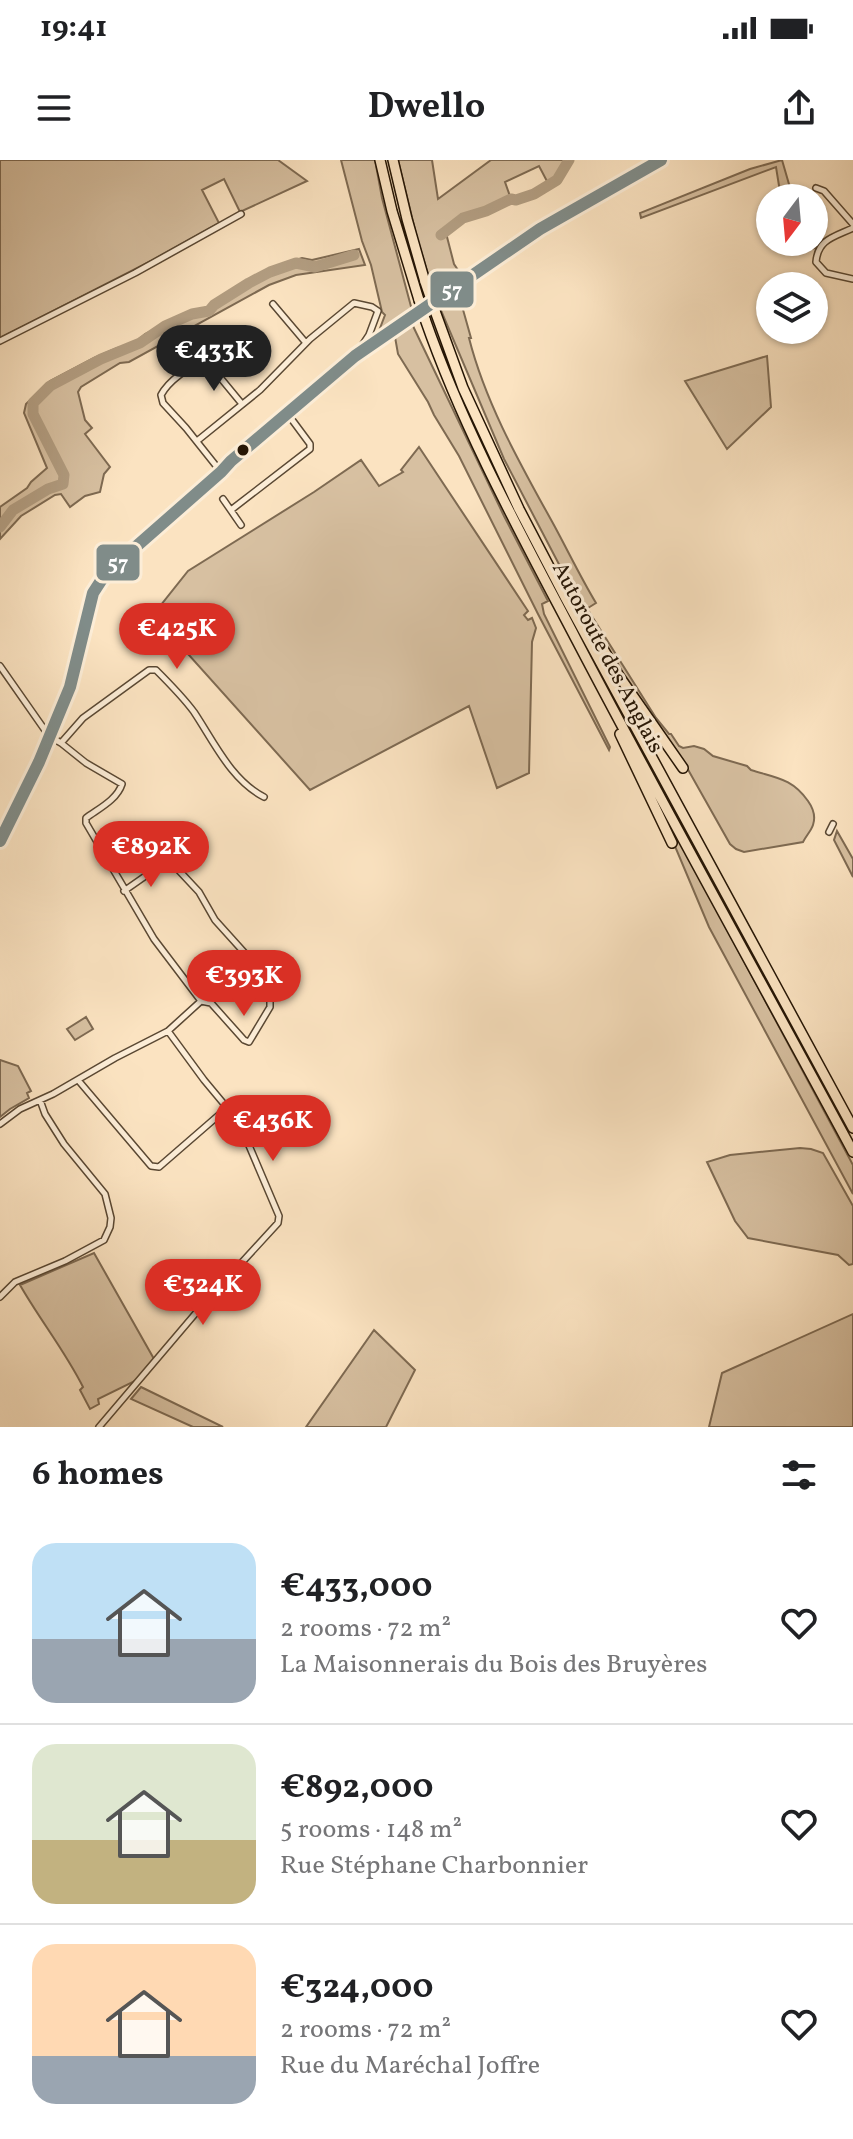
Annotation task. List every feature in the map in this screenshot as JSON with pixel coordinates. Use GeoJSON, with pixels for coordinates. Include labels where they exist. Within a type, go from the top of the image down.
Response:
{"type":"FeatureCollection","features":[{"type":"Feature","properties":{"kind":"highway","name":"Autoroute des Anglais"},"geometry":{"type":"LineString","coordinates":[[380,160],[425,319],[489,472],[853,1152]]}},
{"type":"Feature","properties":{"kind":"highway","name":"Autoroute des Anglais"},"geometry":{"type":"LineString","coordinates":[[393,160],[435,311],[463,388],[507,484],[566,599],[853,1128]]}},
{"type":"Feature","properties":{"kind":"highway"},"geometry":{"type":"LineString","coordinates":[[540,547],[553,562],[592,634],[683,768]]}},
{"type":"Feature","properties":{"kind":"highway"},"geometry":{"type":"LineString","coordinates":[[603,690],[637,773],[672,843]]}},
{"type":"Feature","properties":{"kind":"main road"},"geometry":{"type":"LineString","coordinates":[[288,414],[355,356],[540,229],[661,160]]}},
{"type":"Feature","properties":{"kind":"main road"},"geometry":{"type":"LineString","coordinates":[[0,841],[70,687],[89,606],[99,581],[231,461],[373,344]]}},
{"type":"Feature","properties":{"kind":"street"},"geometry":{"type":"LineString","coordinates":[[828,196],[853,226],[825,241],[819,247],[816,262],[826,273],[853,279]]}},
{"type":"Feature","properties":{"kind":"street"},"geometry":{"type":"LineString","coordinates":[[0,341],[135,273],[241,214]]}},
{"type":"Feature","properties":{"kind":"street"},"geometry":{"type":"LineString","coordinates":[[197,441],[260,390],[306,343],[354,303],[375,308],[378,314],[355,356]]}},
{"type":"Feature","properties":{"kind":"street"},"geometry":{"type":"LineString","coordinates":[[273,304],[306,343]]}},
{"type":"Feature","properties":{"kind":"street"},"geometry":{"type":"LineString","coordinates":[[369,335],[373,344]]}},
{"type":"Feature","properties":{"kind":"street"},"geometry":{"type":"LineString","coordinates":[[221,472],[163,403],[161,395],[181,375],[198,363],[205,362],[242,404]]}},
{"type":"Feature","properties":{"kind":"street"},"geometry":{"type":"LineString","coordinates":[[231,510],[310,449],[310,444],[288,414]]}},
{"type":"Feature","properties":{"kind":"street"},"geometry":{"type":"LineString","coordinates":[[223,499],[241,525]]}},
{"type":"Feature","properties":{"kind":"street"},"geometry":{"type":"LineString","coordinates":[[61,743],[83,718],[149,670],[156,670],[192,710],[222,757],[250,790],[264,797]]}},
{"type":"Feature","properties":{"kind":"street"},"geometry":{"type":"LineString","coordinates":[[1,672],[19,691],[49,736],[122,784],[113,798],[86,818],[86,823],[124,891],[154,939],[201,1001],[211,1003],[249,1042],[270,1007],[270,999],[259,967],[215,920],[199,892],[171,862],[164,863],[124,891]]}},
{"type":"Feature","properties":{"kind":"street"},"geometry":{"type":"LineString","coordinates":[[829,832],[833,824]]}},
{"type":"Feature","properties":{"kind":"street"},"geometry":{"type":"LineString","coordinates":[[0,1124],[20,1109],[168,1031],[201,1001]]}},
{"type":"Feature","properties":{"kind":"street"},"geometry":{"type":"LineString","coordinates":[[99,1427],[201,1307],[278,1223],[279,1216],[239,1122],[168,1031]]}},
{"type":"Feature","properties":{"kind":"street"},"geometry":{"type":"LineString","coordinates":[[78,1080],[151,1166],[159,1167],[227,1108]]}},
{"type":"Feature","properties":{"kind":"street"},"geometry":{"type":"LineString","coordinates":[[0,1297],[15,1282],[104,1240],[110,1227],[105,1194],[64,1144],[40,1100]]}},
{"type":"Feature","properties":{"kind":"shaded area"},"geometry":{"type":"Polygon","coordinates":[[[0,160],[278,160],[307,181],[240,212],[224,179],[202,190],[219,223],[0,338],[0,160]]]}},
{"type":"Feature","properties":{"kind":"shaded area"},"geometry":{"type":"Polygon","coordinates":[[[341,160],[375,160],[413,314],[377,336],[385,315],[341,160]]]}},
{"type":"Feature","properties":{"kind":"shaded area"},"geometry":{"type":"Polygon","coordinates":[[[398,160],[432,160],[438,199],[491,160],[569,160],[560,177],[549,185],[539,166],[505,182],[511,199],[460,221],[446,233],[454,264],[460,273],[442,290],[444,302],[453,299],[462,306],[476,363],[495,411],[596,603],[588,610],[656,718],[679,746],[704,749],[713,756],[783,780],[802,793],[814,815],[812,827],[803,842],[744,852],[730,844],[686,766],[629,684],[563,572],[504,459],[434,294],[398,160]]]}},
{"type":"Feature","properties":{"kind":"shaded area"},"geometry":{"type":"Polygon","coordinates":[[[782,160],[789,184],[779,184],[776,167],[641,218],[640,213],[750,169],[782,160]]]}},
{"type":"Feature","properties":{"kind":"shaded area"},"geometry":{"type":"Polygon","coordinates":[[[359,249],[365,265],[296,275],[269,285],[129,362],[120,363],[81,387],[78,392],[85,420],[92,428],[85,434],[110,467],[104,474],[100,492],[85,496],[70,507],[61,494],[55,495],[21,516],[0,539],[0,507],[27,488],[47,468],[24,413],[26,404],[50,381],[207,307],[270,268],[302,258],[312,260],[359,249]]]}},
{"type":"Feature","properties":{"kind":"shaded area"},"geometry":{"type":"Polygon","coordinates":[[[412,324],[548,601],[542,604],[544,614],[609,750],[459,456],[398,354],[395,337],[412,324]]]}},
{"type":"Feature","properties":{"kind":"shaded area"},"geometry":{"type":"Polygon","coordinates":[[[767,356],[771,407],[727,449],[685,381],[767,356]]]}},
{"type":"Feature","properties":{"kind":"shaded area"},"geometry":{"type":"Polygon","coordinates":[[[419,447],[528,611],[524,615],[528,620],[532,618],[536,628],[532,642],[529,773],[497,788],[469,706],[310,790],[153,615],[188,571],[361,460],[379,486],[403,472],[401,470],[419,447]]]}},
{"type":"Feature","properties":{"kind":"shaded area"},"geometry":{"type":"Polygon","coordinates":[[[670,823],[853,1165],[853,1194],[709,927],[666,825],[670,823]]]}},
{"type":"Feature","properties":{"kind":"shaded area"},"geometry":{"type":"Polygon","coordinates":[[[837,831],[853,859],[853,877],[834,840],[837,831]]]}},
{"type":"Feature","properties":{"kind":"shaded area"},"geometry":{"type":"Polygon","coordinates":[[[86,1017],[93,1029],[75,1040],[67,1029],[86,1017]]]}},
{"type":"Feature","properties":{"kind":"shaded area"},"geometry":{"type":"Polygon","coordinates":[[[0,1060],[18,1066],[31,1091],[27,1093],[29,1098],[0,1117],[0,1060]]]}},
{"type":"Feature","properties":{"kind":"shaded area"},"geometry":{"type":"Polygon","coordinates":[[[800,1148],[823,1153],[853,1206],[853,1264],[849,1265],[838,1255],[748,1238],[735,1221],[707,1162],[730,1155],[800,1148]]]}},
{"type":"Feature","properties":{"kind":"shaded area"},"geometry":{"type":"Polygon","coordinates":[[[94,1253],[154,1359],[137,1380],[98,1399],[99,1404],[90,1409],[76,1374],[20,1285],[94,1253]]]}},
{"type":"Feature","properties":{"kind":"shaded area"},"geometry":{"type":"Polygon","coordinates":[[[853,1314],[853,1427],[709,1427],[722,1373],[853,1314]]]}},
{"type":"Feature","properties":{"kind":"shaded area"},"geometry":{"type":"Polygon","coordinates":[[[374,1330],[415,1370],[386,1427],[306,1427],[374,1330]]]}},
{"type":"Feature","properties":{"kind":"shaded area"},"geometry":{"type":"Polygon","coordinates":[[[141,1387],[223,1427],[193,1427],[131,1399],[141,1387]]]}},
{"type":"Feature","properties":{"kind":"waterway"},"geometry":{"type":"LineString","coordinates":[[441,235],[463,218],[511,199],[534,194],[557,180],[569,160]]}},
{"type":"Feature","properties":{"kind":"waterway"},"geometry":{"type":"LineString","coordinates":[[0,527],[13,510],[48,489],[63,484],[64,475],[33,414],[33,403],[50,386],[140,343],[165,326],[192,314],[209,311],[270,272],[296,263],[315,267],[354,255]]}},
{"type":"Feature","properties":{"kind":"transit line","name":"57"},"geometry":{"type":"LineString","coordinates":[[0,841],[39,762],[70,687],[93,593],[106,573],[355,356],[540,229],[661,160]]}}]}
